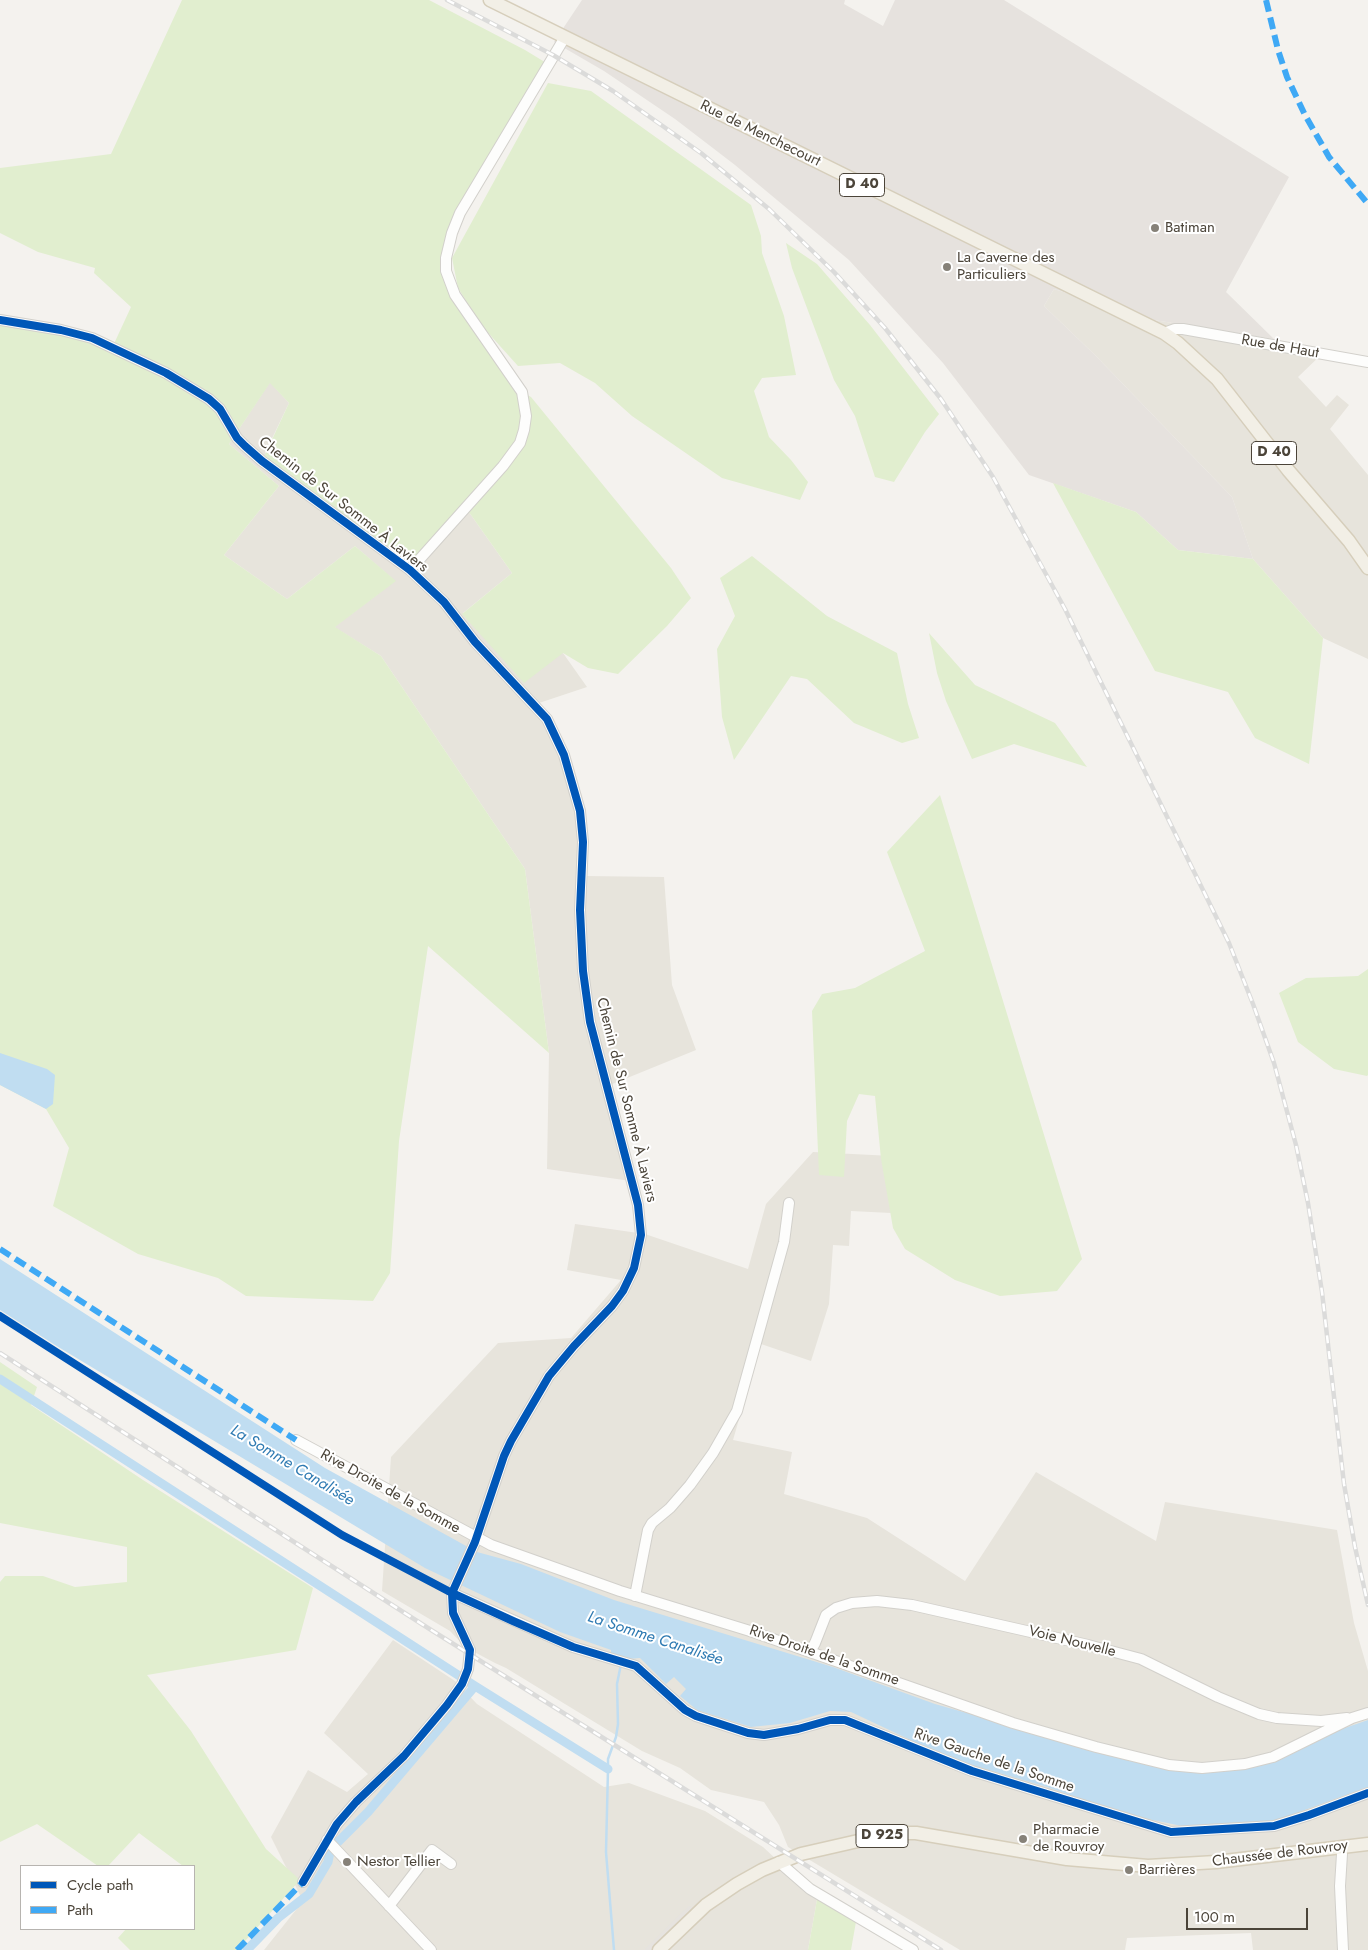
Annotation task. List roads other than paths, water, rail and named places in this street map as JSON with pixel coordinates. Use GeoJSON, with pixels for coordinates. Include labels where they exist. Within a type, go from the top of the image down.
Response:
{"type":"FeatureCollection","features":[{"type":"Feature","properties":{"kind":"main road","name":"D 40"},"geometry":{"type":"LineString","coordinates":[[490,0],[563,36]]}},
{"type":"Feature","properties":{"kind":"main road","name":"Rue de Menchecourt"},"geometry":{"type":"LineString","coordinates":[[563,36],[1164,333],[1218,379],[1270,448],[1349,541],[1368,568]]}},
{"type":"Feature","properties":{"kind":"main road","name":"Chaussée de Rouvroy"},"geometry":{"type":"LineString","coordinates":[[658,1950],[706,1905],[750,1876],[779,1862],[826,1848],[903,1833],[916,1833],[1067,1859],[1148,1866],[1216,1862],[1368,1844]]}},
{"type":"Feature","properties":{"kind":"street"},"geometry":{"type":"LineString","coordinates":[[410,570],[503,466],[520,443],[524,430],[526,416],[522,392],[455,295],[446,271],[446,258],[452,233],[460,213],[563,36]]}},
{"type":"Feature","properties":{"kind":"street","name":"Chemin de Sur Somme À Laviers"},"geometry":{"type":"LineString","coordinates":[[0,320],[61,330],[92,338],[141,360],[209,399],[220,409],[238,438],[262,461],[410,570],[444,602],[475,642],[547,719],[564,755],[575,788],[582,824],[580,910],[583,971],[590,1022],[640,1218],[641,1235],[634,1268],[612,1306],[549,1376],[520,1424],[504,1456],[476,1540],[452,1590]]}},
{"type":"Feature","properties":{"kind":"street","name":"Rue de Haut"},"geometry":{"type":"LineString","coordinates":[[1164,333],[1175,329],[1368,362]]}},
{"type":"Feature","properties":{"kind":"street"},"geometry":{"type":"LineString","coordinates":[[1176,342],[1181,336],[1193,332]]}},
{"type":"Feature","properties":{"kind":"street"},"geometry":{"type":"LineString","coordinates":[[635,1596],[648,1530],[652,1523],[670,1508],[690,1485],[713,1453],[737,1410],[784,1242],[789,1202]]}},
{"type":"Feature","properties":{"kind":"street","name":"Rive Droite de la Somme"},"geometry":{"type":"LineString","coordinates":[[296,1440],[476,1540],[491,1546],[635,1596],[750,1631],[1013,1723],[1096,1747],[1169,1765],[1202,1768],[1245,1764],[1273,1757],[1352,1718],[1368,1713]]}},
{"type":"Feature","properties":{"kind":"street"},"geometry":{"type":"LineString","coordinates":[[303,1882],[337,1824],[356,1802],[404,1756],[462,1684],[467,1673],[470,1650],[453,1613],[452,1590]]}},
{"type":"Feature","properties":{"kind":"street","name":"Rive Gauche de la Somme"},"geometry":{"type":"LineString","coordinates":[[452,1590],[573,1647],[636,1666],[685,1710],[696,1716],[748,1733],[774,1734],[830,1720],[846,1720],[972,1771],[1171,1832],[1274,1826],[1368,1793]]}},
{"type":"Feature","properties":{"kind":"street","name":"Voie Nouvelle"},"geometry":{"type":"LineString","coordinates":[[810,1652],[826,1615],[836,1608],[852,1603],[877,1601],[912,1605],[1141,1659],[1218,1697],[1259,1714],[1277,1718],[1321,1721],[1352,1718]]}},
{"type":"Feature","properties":{"kind":"street"},"geometry":{"type":"LineString","coordinates":[[327,1840],[431,1950]]}},
{"type":"Feature","properties":{"kind":"street"},"geometry":{"type":"LineString","coordinates":[[1340,1848],[1342,1854],[1340,1886],[1343,1950]]}},
{"type":"Feature","properties":{"kind":"street"},"geometry":{"type":"LineString","coordinates":[[389,1906],[432,1850],[451,1864]]}},
{"type":"Feature","properties":{"kind":"street"},"geometry":{"type":"LineString","coordinates":[[779,1862],[810,1889],[913,1950]]}},
{"type":"Feature","properties":{"kind":"water"},"geometry":{"type":"Polygon","coordinates":[[[0,1053],[47,1069],[55,1075],[53,1104],[46,1109],[0,1085],[0,1053]]]}},
{"type":"Feature","properties":{"kind":"water","name":"La Somme Canalisée"},"geometry":{"type":"Polygon","coordinates":[[[0,1259],[325,1468],[477,1552],[521,1564],[614,1600],[833,1667],[935,1704],[1169,1770],[1277,1759],[1342,1729],[1368,1720],[1368,1787],[1266,1824],[1182,1826],[1128,1815],[1047,1787],[951,1759],[851,1712],[830,1711],[790,1723],[751,1727],[697,1710],[680,1696],[686,1689],[674,1677],[666,1684],[640,1658],[628,1659],[611,1654],[611,1650],[560,1632],[425,1568],[0,1310],[0,1259]]]}},
{"type":"Feature","properties":{"kind":"waterway"},"geometry":{"type":"LineString","coordinates":[[0,1379],[475,1686],[608,1769]]}},
{"type":"Feature","properties":{"kind":"waterway"},"geometry":{"type":"LineString","coordinates":[[614,1950],[606,1852],[608,1759],[616,1737],[618,1724],[617,1684],[621,1664]]}},
{"type":"Feature","properties":{"kind":"waterway"},"geometry":{"type":"LineString","coordinates":[[338,1842],[368,1812],[475,1686]]}},
{"type":"Feature","properties":{"kind":"waterway"},"geometry":{"type":"LineString","coordinates":[[247,1950],[278,1918],[309,1894],[328,1862],[330,1852]]}},
{"type":"Feature","properties":{"kind":"railway"},"geometry":{"type":"LineString","coordinates":[[447,0],[553,55],[613,91],[701,153],[769,209],[834,272],[885,328],[941,399],[993,477],[1065,609],[1229,943],[1274,1063],[1296,1145],[1308,1203],[1322,1292],[1344,1484],[1368,1605]]}},
{"type":"Feature","properties":{"kind":"railway"},"geometry":{"type":"LineString","coordinates":[[0,1353],[428,1628],[941,1950]]}},
{"type":"Feature","properties":{"kind":"place","name":"Batiman"},"geometry":{"type":"Point","coordinates":[1155,228]}},
{"type":"Feature","properties":{"kind":"place","name":"La Caverne des Particuliers"},"geometry":{"type":"Point","coordinates":[947,267]}},
{"type":"Feature","properties":{"kind":"place","name":"Pharmacie de Rouvroy"},"geometry":{"type":"Point","coordinates":[1023,1839]}},
{"type":"Feature","properties":{"kind":"place","name":"Nestor Tellier"},"geometry":{"type":"Point","coordinates":[347,1862]}},
{"type":"Feature","properties":{"kind":"place","name":"Barrières"},"geometry":{"type":"Point","coordinates":[1129,1870]}}]}
